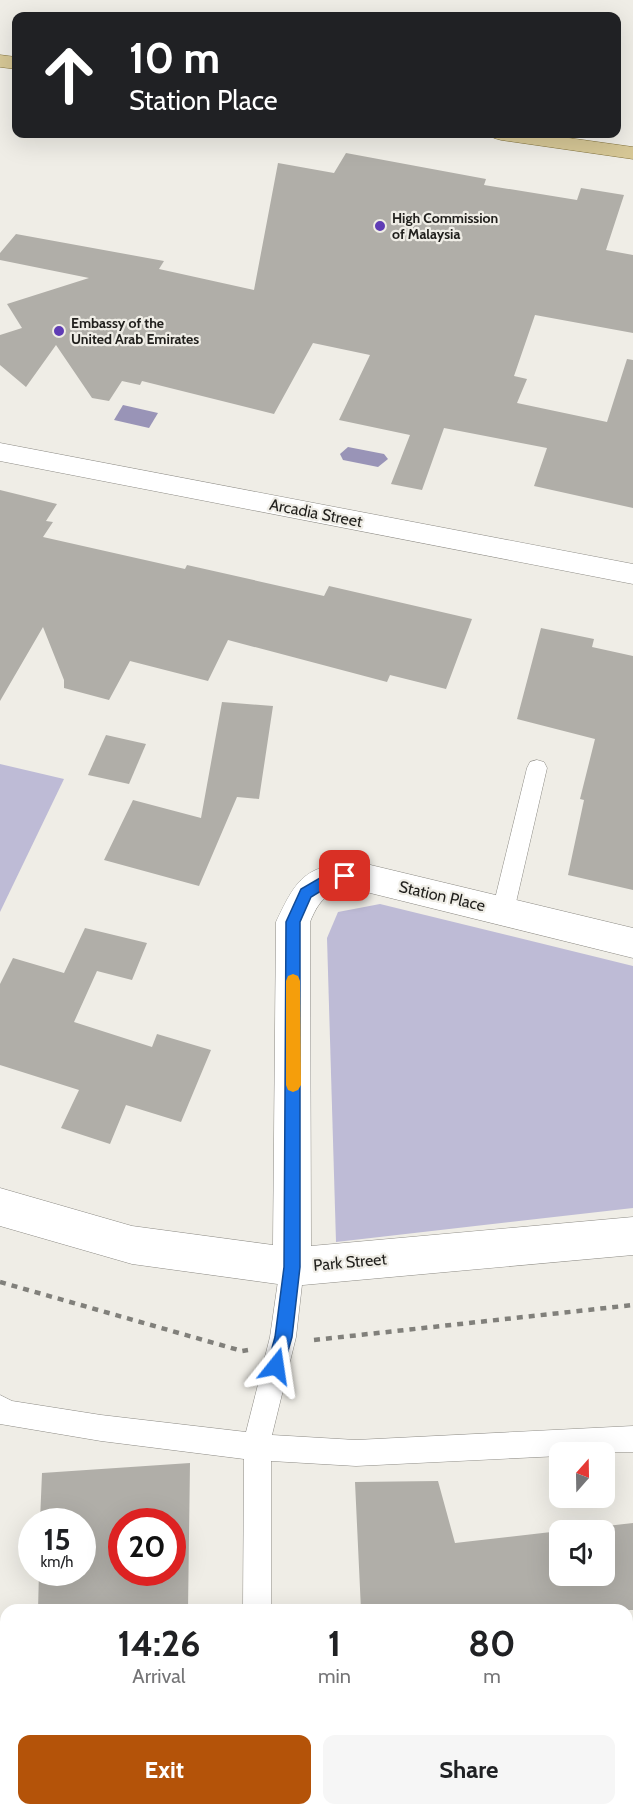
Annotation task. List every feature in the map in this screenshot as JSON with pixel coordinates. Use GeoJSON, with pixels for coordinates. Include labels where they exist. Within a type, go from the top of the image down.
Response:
{"type":"FeatureCollection","features":[{"type":"Feature","properties":{"kind":"main road"},"geometry":{"type":"LineString","coordinates":[[529,138],[633,153]]}},
{"type":"Feature","properties":{"kind":"street","name":"Arcadia Street"},"geometry":{"type":"LineString","coordinates":[[0,452],[633,574]]}},
{"type":"Feature","properties":{"kind":"street","name":"Station Place"},"geometry":{"type":"LineString","coordinates":[[292,1267],[293,922],[306,893],[332,877],[358,876],[633,943]]}},
{"type":"Feature","properties":{"kind":"street","name":"Park Street"},"geometry":{"type":"LineString","coordinates":[[0,1207],[132,1245],[292,1267],[633,1236]]}},
{"type":"Feature","properties":{"kind":"lane"},"geometry":{"type":"LineString","coordinates":[[503,911],[537,768]]}},
{"type":"Feature","properties":{"kind":"lane"},"geometry":{"type":"LineString","coordinates":[[257,1604],[256,1493],[259,1432],[284,1337],[292,1267]]}},
{"type":"Feature","properties":{"kind":"lane"},"geometry":{"type":"LineString","coordinates":[[0,1408],[6,1413],[101,1428],[259,1447],[356,1453],[633,1439]]}},
{"type":"Feature","properties":{"kind":"shaded area"},"geometry":{"type":"Polygon","coordinates":[[[123,405],[158,413],[149,428],[114,420],[123,405]]]}},
{"type":"Feature","properties":{"kind":"shaded area"},"geometry":{"type":"Polygon","coordinates":[[[348,447],[384,454],[388,459],[378,467],[343,460],[340,454],[348,447]]]}},
{"type":"Feature","properties":{"kind":"shaded area"},"geometry":{"type":"Polygon","coordinates":[[[0,764],[64,779],[0,912],[0,764]]]}},
{"type":"Feature","properties":{"kind":"shaded area"},"geometry":{"type":"Polygon","coordinates":[[[380,904],[633,966],[633,1208],[336,1242],[327,938],[338,912],[380,904]]]}},
{"type":"Feature","properties":{"kind":"building"},"geometry":{"type":"Polygon","coordinates":[[[346,153],[486,179],[484,185],[577,200],[581,188],[624,195],[606,250],[633,255],[633,333],[535,315],[514,376],[527,379],[517,403],[607,422],[627,359],[633,360],[633,508],[534,486],[547,448],[444,428],[422,490],[391,484],[410,435],[339,420],[370,355],[313,343],[274,414],[142,381],[140,385],[122,381],[109,401],[92,398],[56,345],[26,387],[0,365],[0,335],[22,328],[7,304],[89,278],[0,260],[0,253],[16,234],[164,261],[159,269],[254,290],[278,163],[334,173],[346,153]]]}},
{"type":"Feature","properties":{"kind":"building"},"geometry":{"type":"Polygon","coordinates":[[[0,490],[57,504],[46,521],[53,522],[43,537],[185,569],[187,565],[324,596],[329,586],[472,619],[446,689],[390,675],[387,682],[228,640],[208,681],[130,661],[109,700],[64,688],[64,680],[43,627],[0,701],[0,490]]]}},
{"type":"Feature","properties":{"kind":"building"},"geometry":{"type":"Polygon","coordinates":[[[541,628],[594,639],[592,647],[633,656],[633,890],[568,875],[584,800],[580,799],[595,739],[517,719],[541,628]]]}},
{"type":"Feature","properties":{"kind":"building"},"geometry":{"type":"Polygon","coordinates":[[[222,702],[273,706],[259,799],[237,797],[199,886],[104,860],[133,800],[201,818],[222,702]]]}},
{"type":"Feature","properties":{"kind":"building"},"geometry":{"type":"Polygon","coordinates":[[[106,735],[146,744],[129,784],[88,775],[106,735]]]}},
{"type":"Feature","properties":{"kind":"building"},"geometry":{"type":"Polygon","coordinates":[[[85,928],[147,943],[132,980],[97,971],[74,1022],[152,1047],[157,1034],[211,1050],[181,1122],[126,1105],[110,1144],[61,1128],[79,1090],[0,1065],[0,984],[13,958],[64,973],[85,928]]]}},
{"type":"Feature","properties":{"kind":"building"},"geometry":{"type":"Polygon","coordinates":[[[190,1463],[188,1604],[38,1604],[39,1586],[96,1586],[96,1508],[41,1508],[42,1473],[190,1463]]]}},
{"type":"Feature","properties":{"kind":"building"},"geometry":{"type":"Polygon","coordinates":[[[438,1481],[455,1543],[549,1532],[549,1586],[615,1586],[615,1525],[633,1523],[633,1604],[361,1604],[355,1482],[438,1481]]]}},
{"type":"Feature","properties":{"kind":"slow traffic"},"geometry":{"type":"LineString","coordinates":[[293,981],[293,1085]]}},
{"type":"Feature","properties":{"kind":"place","name":"High Commission of Malaysia"},"geometry":{"type":"Point","coordinates":[380,226]}},
{"type":"Feature","properties":{"kind":"place","name":"Embassy of the United Arab Emirates"},"geometry":{"type":"Point","coordinates":[59,331]}},
{"type":"Feature","properties":{"kind":"route"},"geometry":{"type":"LineString","coordinates":[[276,1366],[284,1337],[292,1267],[293,922],[306,893],[332,877],[345,876]]}}]}
